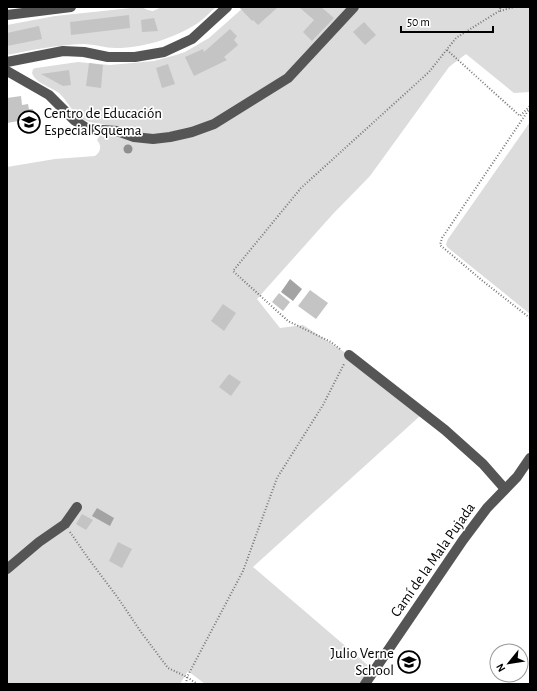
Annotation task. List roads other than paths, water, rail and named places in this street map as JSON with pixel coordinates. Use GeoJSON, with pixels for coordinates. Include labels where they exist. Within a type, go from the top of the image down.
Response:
{"type":"FeatureCollection","features":[{"type":"Feature","properties":{"kind":"street"},"geometry":{"type":"LineString","coordinates":[[7,15],[71,7]]}},
{"type":"Feature","properties":{"kind":"street"},"geometry":{"type":"LineString","coordinates":[[7,62],[63,51],[84,52],[108,57],[135,57],[164,52],[192,39],[227,7]]}},
{"type":"Feature","properties":{"kind":"street"},"geometry":{"type":"LineString","coordinates":[[7,72],[49,95],[74,120],[88,129],[117,131],[134,137],[153,139],[170,138],[214,124],[288,78],[354,7]]}},
{"type":"Feature","properties":{"kind":"street"},"geometry":{"type":"LineString","coordinates":[[349,355],[445,430],[483,464],[505,489]]}},
{"type":"Feature","properties":{"kind":"street","name":"Camí de la Mala Pujada"},"geometry":{"type":"LineString","coordinates":[[365,684],[486,508],[517,477],[530,458]]}},
{"type":"Feature","properties":{"kind":"street"},"geometry":{"type":"LineString","coordinates":[[7,569],[39,542],[66,524],[77,507]]}},
{"type":"Feature","properties":{"kind":"place","name":"Centro de Educación Especial Squema"},"geometry":{"type":"Point","coordinates":[29,122]}},
{"type":"Feature","properties":{"kind":"place","name":"Julio Verne School"},"geometry":{"type":"Point","coordinates":[409,662]}}]}
